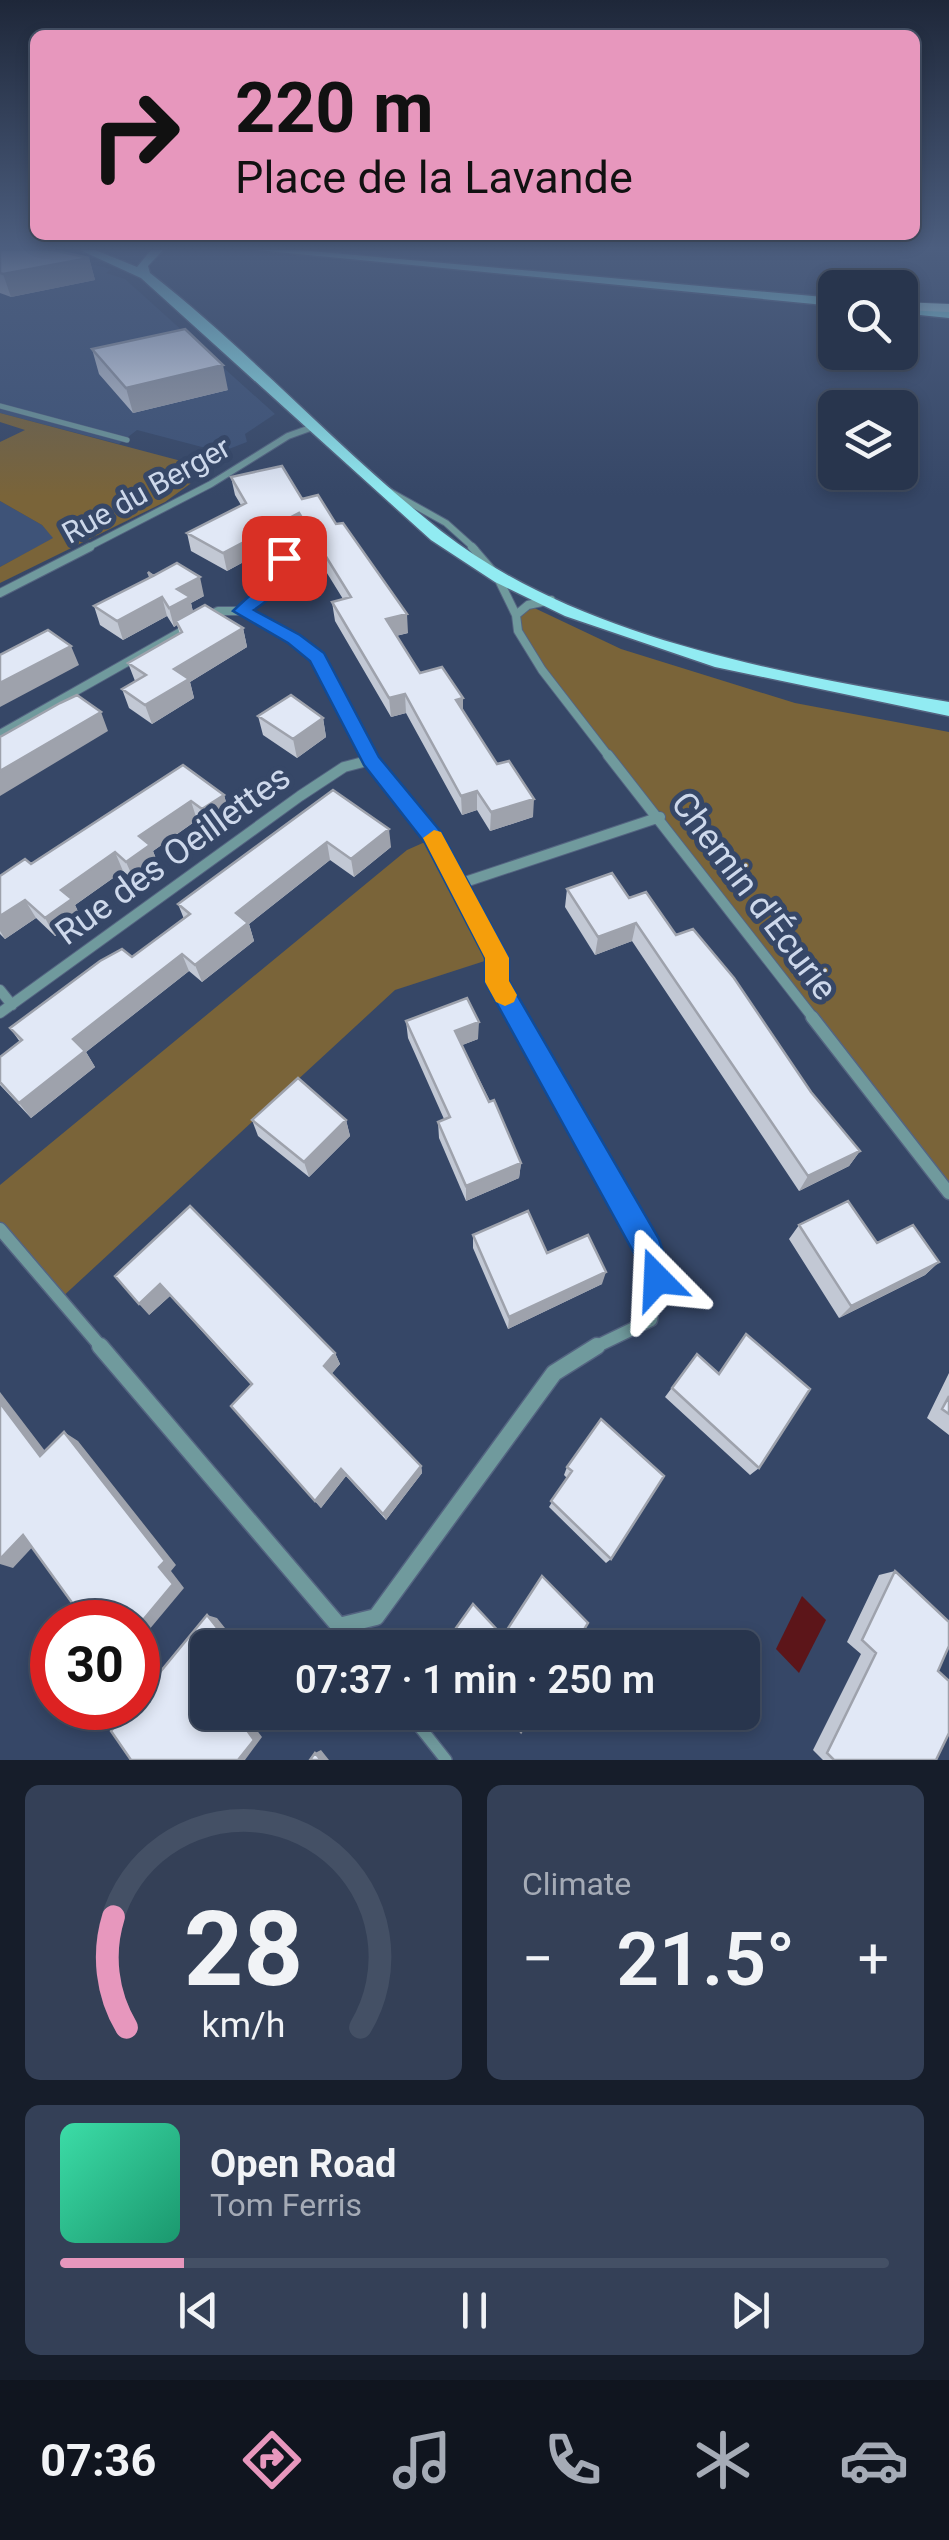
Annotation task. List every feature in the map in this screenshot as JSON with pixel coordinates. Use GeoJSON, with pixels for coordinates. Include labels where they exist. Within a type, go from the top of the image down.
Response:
{"type":"FeatureCollection","features":[{"type":"Feature","properties":{"kind":"main road"},"geometry":{"type":"LineString","coordinates":[[207,332],[417,524],[497,576],[624,632],[706,660],[815,687],[949,709]]}},
{"type":"Feature","properties":{"kind":"street","name":"Rue du Berger"},"geometry":{"type":"LineString","coordinates":[[0,593],[196,492],[288,436],[313,427]]}},
{"type":"Feature","properties":{"kind":"street"},"geometry":{"type":"LineString","coordinates":[[497,576],[516,615],[528,605],[552,600]]}},
{"type":"Feature","properties":{"kind":"street"},"geometry":{"type":"LineString","coordinates":[[0,734],[218,611],[242,611],[294,639],[317,658],[371,760],[434,838],[497,958],[497,982],[648,1250],[657,1279],[651,1320],[604,1340],[554,1373],[376,1617],[347,1625],[0,1229]]}},
{"type":"Feature","properties":{"kind":"street","name":"Chemin d'Écurie"},"geometry":{"type":"LineString","coordinates":[[516,615],[518,631],[542,670],[660,816],[949,1193]]}},
{"type":"Feature","properties":{"kind":"street","name":"Rue des Oeillettes"},"geometry":{"type":"LineString","coordinates":[[0,1014],[300,796],[344,767],[371,760]]}},
{"type":"Feature","properties":{"kind":"street"},"geometry":{"type":"LineString","coordinates":[[459,884],[660,816]]}},
{"type":"Feature","properties":{"kind":"street"},"geometry":{"type":"LineString","coordinates":[[0,990],[12,1005]]}},
{"type":"Feature","properties":{"kind":"lane"},"geometry":{"type":"LineString","coordinates":[[0,406],[128,440]]}},
{"type":"Feature","properties":{"kind":"lane"},"geometry":{"type":"LineString","coordinates":[[242,611],[264,596],[282,574],[284,558]]}},
{"type":"Feature","properties":{"kind":"lane"},"geometry":{"type":"LineString","coordinates":[[347,1625],[350,1630]]}},
{"type":"Feature","properties":{"kind":"lane"},"geometry":{"type":"LineString","coordinates":[[422,1730],[446,1760]]}},
{"type":"Feature","properties":{"kind":"shaded area"},"geometry":{"type":"Polygon","coordinates":[[[0,332],[184,332],[275,414],[245,434],[247,442],[221,452],[137,430],[119,444],[0,413],[0,332]]]}},
{"type":"Feature","properties":{"kind":"shaded area"},"geometry":{"type":"Polygon","coordinates":[[[0,413],[185,462],[194,472],[190,484],[165,502],[0,583],[0,567],[53,538],[42,525],[0,501],[0,442],[25,430],[0,422],[0,413]]]}},
{"type":"Feature","properties":{"kind":"shaded area"},"geometry":{"type":"Polygon","coordinates":[[[0,501],[42,525],[54,538],[0,567],[0,501]]]}},
{"type":"Feature","properties":{"kind":"shaded area"},"geometry":{"type":"Polygon","coordinates":[[[528,605],[621,649],[795,703],[949,732],[949,1193],[542,670],[518,631],[516,615],[528,605]]]}},
{"type":"Feature","properties":{"kind":"shaded area"},"geometry":{"type":"Polygon","coordinates":[[[434,838],[497,957],[395,990],[59,1300],[0,1229],[0,1185],[407,850],[434,838]]]}},
{"type":"Feature","properties":{"kind":"shaded area"},"geometry":{"type":"Polygon","coordinates":[[[802,1596],[826,1620],[799,1673],[776,1649],[802,1596]]]}},
{"type":"Feature","properties":{"kind":"building"},"geometry":{"type":"Polygon","coordinates":[[[170,332],[188,332],[223,365],[126,388],[92,349],[170,332]]]}},
{"type":"Feature","properties":{"kind":"building"},"geometry":{"type":"Polygon","coordinates":[[[282,466],[302,499],[318,495],[336,524],[343,523],[407,614],[386,619],[420,673],[442,667],[463,698],[456,700],[497,764],[509,761],[534,799],[491,812],[477,791],[461,796],[405,694],[389,698],[332,602],[351,597],[299,513],[223,553],[187,533],[246,503],[231,477],[282,466]]]}},
{"type":"Feature","properties":{"kind":"building"},"geometry":{"type":"Polygon","coordinates":[[[177,563],[200,577],[177,589],[190,597],[169,608],[162,597],[117,621],[94,606],[151,577],[148,572],[153,576],[177,563]]]}},
{"type":"Feature","properties":{"kind":"building"},"geometry":{"type":"Polygon","coordinates":[[[205,605],[243,628],[174,669],[189,679],[145,705],[122,689],[146,675],[128,663],[182,632],[176,621],[205,605]]]}},
{"type":"Feature","properties":{"kind":"building"},"geometry":{"type":"Polygon","coordinates":[[[48,630],[71,646],[0,683],[0,655],[48,630]]]}},
{"type":"Feature","properties":{"kind":"building"},"geometry":{"type":"Polygon","coordinates":[[[77,695],[101,712],[0,771],[0,737],[77,695]]]}},
{"type":"Feature","properties":{"kind":"building"},"geometry":{"type":"Polygon","coordinates":[[[291,695],[323,718],[293,739],[258,716],[291,695]]]}},
{"type":"Feature","properties":{"kind":"building"},"geometry":{"type":"Polygon","coordinates":[[[183,765],[224,795],[202,809],[191,801],[139,836],[150,845],[126,862],[115,852],[61,890],[72,899],[45,918],[25,900],[0,916],[0,876],[25,859],[31,864],[183,765]]]}},
{"type":"Feature","properties":{"kind":"building"},"geometry":{"type":"Polygon","coordinates":[[[333,790],[389,829],[351,859],[327,842],[236,913],[248,923],[195,965],[182,954],[73,1039],[85,1051],[19,1103],[0,1082],[0,1057],[22,1040],[10,1028],[100,961],[122,949],[132,957],[190,914],[178,904],[333,790]]]}},
{"type":"Feature","properties":{"kind":"building"},"geometry":{"type":"Polygon","coordinates":[[[612,873],[629,898],[646,892],[676,935],[693,929],[734,978],[811,1092],[860,1151],[808,1176],[636,923],[598,937],[567,889],[612,873]]]}},
{"type":"Feature","properties":{"kind":"building"},"geometry":{"type":"Polygon","coordinates":[[[467,998],[479,1022],[455,1031],[489,1102],[494,1100],[521,1163],[466,1186],[438,1122],[450,1117],[406,1021],[467,998]]]}},
{"type":"Feature","properties":{"kind":"building"},"geometry":{"type":"Polygon","coordinates":[[[298,1078],[346,1120],[304,1162],[252,1120],[298,1078]]]}},
{"type":"Feature","properties":{"kind":"building"},"geometry":{"type":"Polygon","coordinates":[[[848,1201],[877,1243],[913,1225],[939,1262],[851,1306],[799,1225],[848,1201]]]}},
{"type":"Feature","properties":{"kind":"building"},"geometry":{"type":"Polygon","coordinates":[[[190,1206],[335,1353],[324,1366],[421,1466],[383,1514],[341,1469],[315,1501],[231,1406],[252,1384],[160,1284],[139,1304],[115,1276],[190,1206]]]}},
{"type":"Feature","properties":{"kind":"building"},"geometry":{"type":"Polygon","coordinates":[[[528,1211],[547,1253],[588,1235],[606,1272],[509,1317],[473,1235],[528,1211]]]}},
{"type":"Feature","properties":{"kind":"building"},"geometry":{"type":"Polygon","coordinates":[[[746,1334],[810,1389],[759,1468],[672,1388],[697,1354],[719,1374],[746,1334]]]}},
{"type":"Feature","properties":{"kind":"building"},"geometry":{"type":"Polygon","coordinates":[[[949,1396],[949,1414],[942,1409],[949,1396]]]}},
{"type":"Feature","properties":{"kind":"building"},"geometry":{"type":"Polygon","coordinates":[[[0,1403],[40,1456],[64,1432],[165,1561],[159,1567],[173,1584],[160,1600],[70,1600],[23,1535],[0,1559],[0,1403]]]}},
{"type":"Feature","properties":{"kind":"building"},"geometry":{"type":"Polygon","coordinates":[[[601,1419],[664,1476],[611,1559],[551,1501],[572,1471],[567,1467],[601,1419]]]}},
{"type":"Feature","properties":{"kind":"building"},"geometry":{"type":"Polygon","coordinates":[[[895,1571],[949,1622],[949,1646],[938,1671],[949,1681],[949,1733],[936,1760],[834,1760],[827,1753],[876,1653],[862,1640],[895,1571]]]}},
{"type":"Feature","properties":{"kind":"building"},"geometry":{"type":"Polygon","coordinates":[[[542,1576],[588,1623],[584,1630],[507,1630],[542,1576]]]}},
{"type":"Feature","properties":{"kind":"building"},"geometry":{"type":"Polygon","coordinates":[[[473,1604],[497,1630],[455,1630],[473,1604]]]}},
{"type":"Feature","properties":{"kind":"building"},"geometry":{"type":"Polygon","coordinates":[[[207,1615],[219,1630],[195,1630],[207,1615]]]}},
{"type":"Feature","properties":{"kind":"building"},"geometry":{"type":"Polygon","coordinates":[[[190,1636],[190,1730],[247,1730],[254,1740],[238,1760],[131,1760],[111,1731],[160,1730],[160,1672],[190,1636]]]}},
{"type":"Feature","properties":{"kind":"slow traffic"},"geometry":{"type":"LineString","coordinates":[[434,838],[497,958],[497,982],[505,995]]}},
{"type":"Feature","properties":{"kind":"route"},"geometry":{"type":"LineString","coordinates":[[284,558],[282,574],[264,596],[242,611],[294,639],[317,658],[371,760],[391,790],[434,838],[497,958],[497,982],[585,1133],[648,1250],[657,1279]]}}]}
